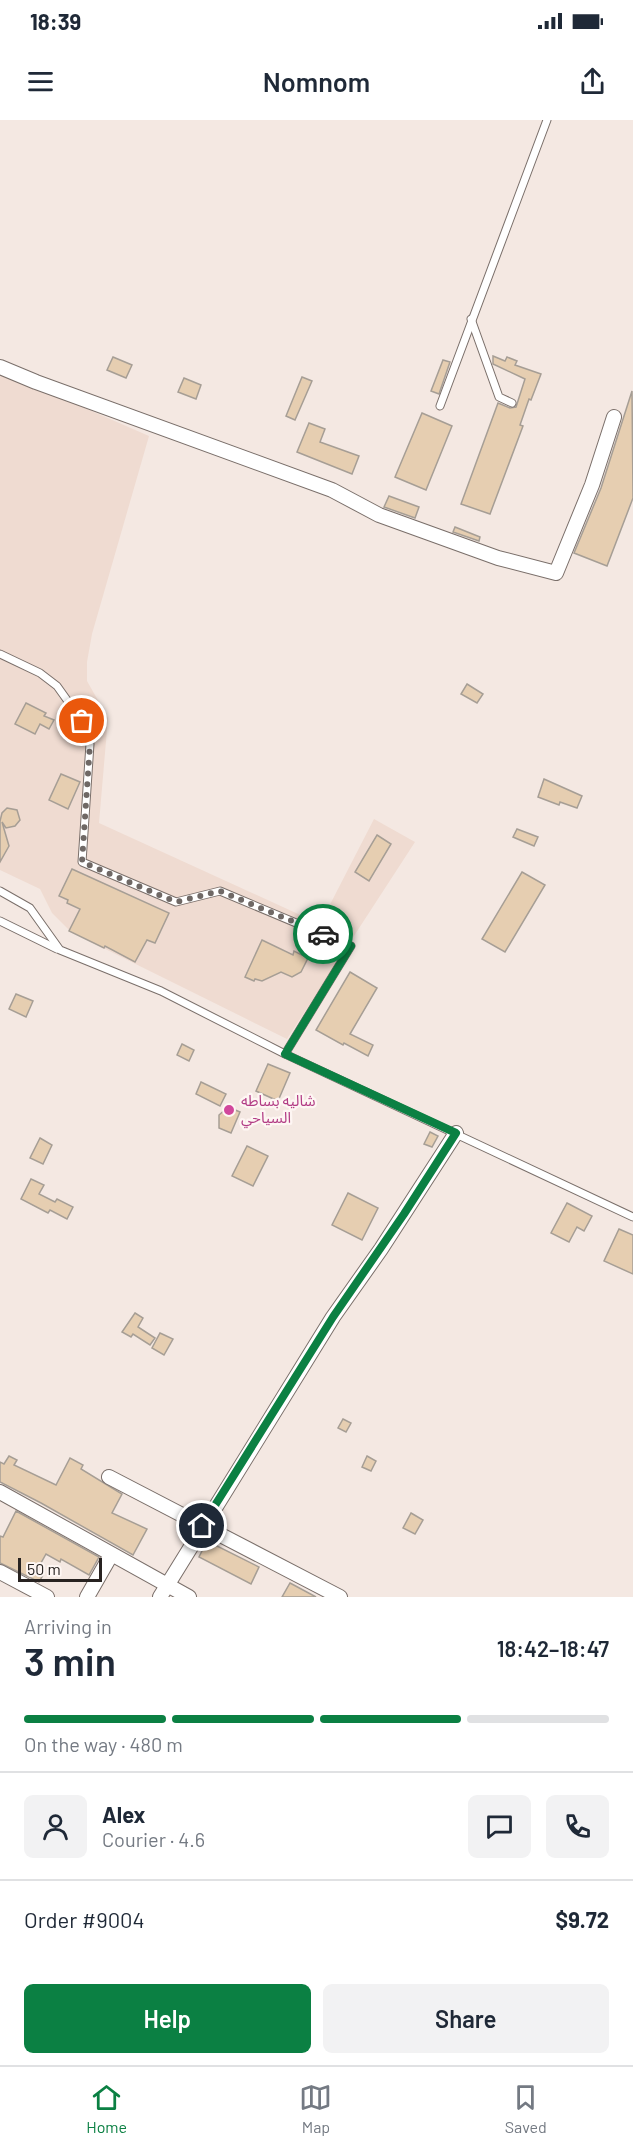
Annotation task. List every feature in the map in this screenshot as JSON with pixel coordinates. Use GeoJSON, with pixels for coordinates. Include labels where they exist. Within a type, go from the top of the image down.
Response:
{"type":"FeatureCollection","features":[{"type":"Feature","properties":{"kind":"street"},"geometry":{"type":"LineString","coordinates":[[0,367],[332,490],[390,519],[498,558],[556,573],[592,485],[614,417]]}},
{"type":"Feature","properties":{"kind":"street"},"geometry":{"type":"LineString","coordinates":[[164,1591],[333,1317],[456,1133]]}},
{"type":"Feature","properties":{"kind":"street"},"geometry":{"type":"LineString","coordinates":[[109,1477],[340,1597]]}},
{"type":"Feature","properties":{"kind":"street"},"geometry":{"type":"LineString","coordinates":[[0,1492],[111,1555],[164,1591],[189,1597]]}},
{"type":"Feature","properties":{"kind":"street"},"geometry":{"type":"LineString","coordinates":[[87,1597],[111,1555]]}},
{"type":"Feature","properties":{"kind":"street"},"geometry":{"type":"LineString","coordinates":[[0,1572],[47,1597]]}},
{"type":"Feature","properties":{"kind":"lane"},"geometry":{"type":"LineString","coordinates":[[440,406],[547,120]]}},
{"type":"Feature","properties":{"kind":"lane"},"geometry":{"type":"LineString","coordinates":[[471,319],[499,397],[512,403]]}},
{"type":"Feature","properties":{"kind":"lane"},"geometry":{"type":"LineString","coordinates":[[0,654],[50,679],[87,731],[90,744],[82,862],[176,902],[220,891],[351,946],[285,1054]]}},
{"type":"Feature","properties":{"kind":"lane"},"geometry":{"type":"LineString","coordinates":[[0,891],[30,908],[60,950]]}},
{"type":"Feature","properties":{"kind":"lane"},"geometry":{"type":"LineString","coordinates":[[0,921],[60,950],[161,991],[285,1054],[633,1217]]}},
{"type":"Feature","properties":{"kind":"shaded area"},"geometry":{"type":"Polygon","coordinates":[[[0,371],[149,436],[92,634],[87,662],[87,681],[108,718],[99,823],[320,924],[374,819],[415,842],[287,1039],[71,932],[52,913],[40,889],[0,870],[0,371]]]}},
{"type":"Feature","properties":{"kind":"building"},"geometry":{"type":"Polygon","coordinates":[[[493,356],[505,361],[507,357],[517,361],[515,365],[541,374],[531,400],[529,399],[520,425],[523,426],[490,514],[461,504],[498,403],[510,408],[516,407],[525,379],[493,364],[493,356]]]}},
{"type":"Feature","properties":{"kind":"building"},"geometry":{"type":"Polygon","coordinates":[[[113,357],[132,365],[126,378],[107,370],[113,357]]]}},
{"type":"Feature","properties":{"kind":"building"},"geometry":{"type":"Polygon","coordinates":[[[443,360],[450,362],[439,394],[431,391],[443,360]]]}},
{"type":"Feature","properties":{"kind":"building"},"geometry":{"type":"Polygon","coordinates":[[[302,377],[312,381],[295,420],[286,416],[302,377]]]}},
{"type":"Feature","properties":{"kind":"building"},"geometry":{"type":"Polygon","coordinates":[[[184,378],[201,385],[196,399],[178,392],[184,378]]]}},
{"type":"Feature","properties":{"kind":"building"},"geometry":{"type":"Polygon","coordinates":[[[632,391],[633,498],[607,566],[574,553],[601,488],[632,391]]]}},
{"type":"Feature","properties":{"kind":"building"},"geometry":{"type":"Polygon","coordinates":[[[422,413],[452,426],[426,490],[395,477],[422,413]]]}},
{"type":"Feature","properties":{"kind":"building"},"geometry":{"type":"Polygon","coordinates":[[[309,423],[325,429],[320,442],[359,456],[352,474],[297,452],[309,423]]]}},
{"type":"Feature","properties":{"kind":"building"},"geometry":{"type":"Polygon","coordinates":[[[389,496],[419,507],[415,518],[384,507],[389,496]]]}},
{"type":"Feature","properties":{"kind":"building"},"geometry":{"type":"Polygon","coordinates":[[[455,527],[480,537],[479,541],[453,532],[455,527]]]}},
{"type":"Feature","properties":{"kind":"building"},"geometry":{"type":"Polygon","coordinates":[[[467,684],[483,694],[477,703],[461,694],[467,684]]]}},
{"type":"Feature","properties":{"kind":"building"},"geometry":{"type":"Polygon","coordinates":[[[26,703],[46,713],[44,716],[54,720],[49,729],[40,724],[35,734],[15,724],[26,703]]]}},
{"type":"Feature","properties":{"kind":"building"},"geometry":{"type":"Polygon","coordinates":[[[61,774],[80,782],[68,809],[49,800],[61,774]]]}},
{"type":"Feature","properties":{"kind":"building"},"geometry":{"type":"Polygon","coordinates":[[[544,779],[582,796],[577,808],[560,802],[559,805],[538,797],[544,779]]]}},
{"type":"Feature","properties":{"kind":"building"},"geometry":{"type":"Polygon","coordinates":[[[7,808],[17,810],[20,820],[15,826],[6,828],[2,822],[9,846],[0,862],[0,821],[2,813],[7,808]]]}},
{"type":"Feature","properties":{"kind":"building"},"geometry":{"type":"Polygon","coordinates":[[[517,829],[538,837],[534,846],[513,837],[517,829]]]}},
{"type":"Feature","properties":{"kind":"building"},"geometry":{"type":"Polygon","coordinates":[[[377,835],[391,844],[369,881],[355,872],[377,835]]]}},
{"type":"Feature","properties":{"kind":"building"},"geometry":{"type":"Polygon","coordinates":[[[72,869],[169,913],[155,943],[147,940],[135,962],[69,931],[80,909],[59,896],[72,869]]]}},
{"type":"Feature","properties":{"kind":"building"},"geometry":{"type":"Polygon","coordinates":[[[522,872],[545,885],[505,952],[482,939],[522,872]]]}},
{"type":"Feature","properties":{"kind":"building"},"geometry":{"type":"Polygon","coordinates":[[[262,940],[293,955],[294,951],[308,958],[301,972],[292,977],[281,972],[262,981],[255,979],[254,981],[245,977],[262,940]]]}},
{"type":"Feature","properties":{"kind":"building"},"geometry":{"type":"Polygon","coordinates":[[[350,972],[377,988],[350,1034],[373,1045],[368,1056],[316,1030],[350,972]]]}},
{"type":"Feature","properties":{"kind":"building"},"geometry":{"type":"Polygon","coordinates":[[[16,994],[33,1001],[26,1017],[9,1009],[16,994]]]}},
{"type":"Feature","properties":{"kind":"building"},"geometry":{"type":"Polygon","coordinates":[[[182,1044],[194,1050],[189,1061],[177,1055],[182,1044]]]}},
{"type":"Feature","properties":{"kind":"building"},"geometry":{"type":"Polygon","coordinates":[[[268,1064],[290,1073],[278,1101],[256,1091],[268,1064]]]}},
{"type":"Feature","properties":{"kind":"building"},"geometry":{"type":"Polygon","coordinates":[[[201,1082],[226,1094],[220,1106],[196,1094],[201,1082]]]}},
{"type":"Feature","properties":{"kind":"building"},"geometry":{"type":"Polygon","coordinates":[[[228,1107],[240,1112],[231,1133],[219,1128],[219,1115],[228,1107]]]}},
{"type":"Feature","properties":{"kind":"building"},"geometry":{"type":"Polygon","coordinates":[[[430,1132],[438,1136],[432,1147],[424,1144],[430,1132]]]}},
{"type":"Feature","properties":{"kind":"building"},"geometry":{"type":"Polygon","coordinates":[[[40,1138],[52,1145],[43,1164],[30,1158],[40,1138]]]}},
{"type":"Feature","properties":{"kind":"building"},"geometry":{"type":"Polygon","coordinates":[[[247,1146],[268,1156],[253,1186],[232,1176],[247,1146]]]}},
{"type":"Feature","properties":{"kind":"building"},"geometry":{"type":"Polygon","coordinates":[[[31,1179],[44,1185],[39,1194],[73,1207],[67,1219],[50,1210],[48,1213],[21,1199],[31,1179]]]}},
{"type":"Feature","properties":{"kind":"building"},"geometry":{"type":"Polygon","coordinates":[[[348,1193],[378,1208],[362,1240],[332,1225],[348,1193]]]}},
{"type":"Feature","properties":{"kind":"building"},"geometry":{"type":"Polygon","coordinates":[[[567,1203],[592,1216],[584,1231],[577,1227],[569,1242],[551,1233],[567,1203]]]}},
{"type":"Feature","properties":{"kind":"building"},"geometry":{"type":"Polygon","coordinates":[[[619,1229],[633,1235],[633,1274],[604,1261],[619,1229]]]}},
{"type":"Feature","properties":{"kind":"building"},"geometry":{"type":"Polygon","coordinates":[[[135,1313],[143,1318],[138,1327],[155,1338],[150,1345],[133,1334],[131,1337],[122,1332],[135,1313]]]}},
{"type":"Feature","properties":{"kind":"building"},"geometry":{"type":"Polygon","coordinates":[[[160,1333],[173,1339],[164,1355],[152,1348],[160,1333]]]}},
{"type":"Feature","properties":{"kind":"building"},"geometry":{"type":"Polygon","coordinates":[[[343,1419],[351,1423],[346,1432],[338,1428],[343,1419]]]}},
{"type":"Feature","properties":{"kind":"building"},"geometry":{"type":"Polygon","coordinates":[[[9,1456],[17,1460],[14,1465],[56,1485],[70,1458],[83,1465],[81,1469],[122,1494],[112,1513],[147,1529],[133,1555],[0,1482],[0,1462],[4,1464],[9,1456]]]}},
{"type":"Feature","properties":{"kind":"building"},"geometry":{"type":"Polygon","coordinates":[[[367,1456],[376,1461],[371,1471],[362,1467],[367,1456]]]}},
{"type":"Feature","properties":{"kind":"building"},"geometry":{"type":"Polygon","coordinates":[[[16,1511],[99,1557],[89,1575],[61,1559],[60,1562],[46,1554],[36,1572],[43,1575],[39,1582],[0,1563],[0,1536],[3,1537],[16,1511]]]}},
{"type":"Feature","properties":{"kind":"building"},"geometry":{"type":"Polygon","coordinates":[[[411,1513],[423,1520],[415,1534],[403,1528],[411,1513]]]}},
{"type":"Feature","properties":{"kind":"building"},"geometry":{"type":"Polygon","coordinates":[[[207,1541],[259,1567],[251,1584],[199,1557],[207,1541]]]}},
{"type":"Feature","properties":{"kind":"building"},"geometry":{"type":"Polygon","coordinates":[[[290,1583],[316,1597],[282,1597],[290,1583]]]}},
{"type":"Feature","properties":{"kind":"way so far"},"geometry":{"type":"LineString","coordinates":[[82,721],[90,744],[82,862],[176,902],[220,891],[323,934]]}},
{"type":"Feature","properties":{"kind":"place","name":"شاليه بساطه السياحي"},"geometry":{"type":"Point","coordinates":[229,1110]}},
{"type":"Feature","properties":{"kind":"route"},"geometry":{"type":"LineString","coordinates":[[202,1526],[333,1317],[381,1249],[456,1133],[285,1054],[351,946],[323,934]]}}]}
